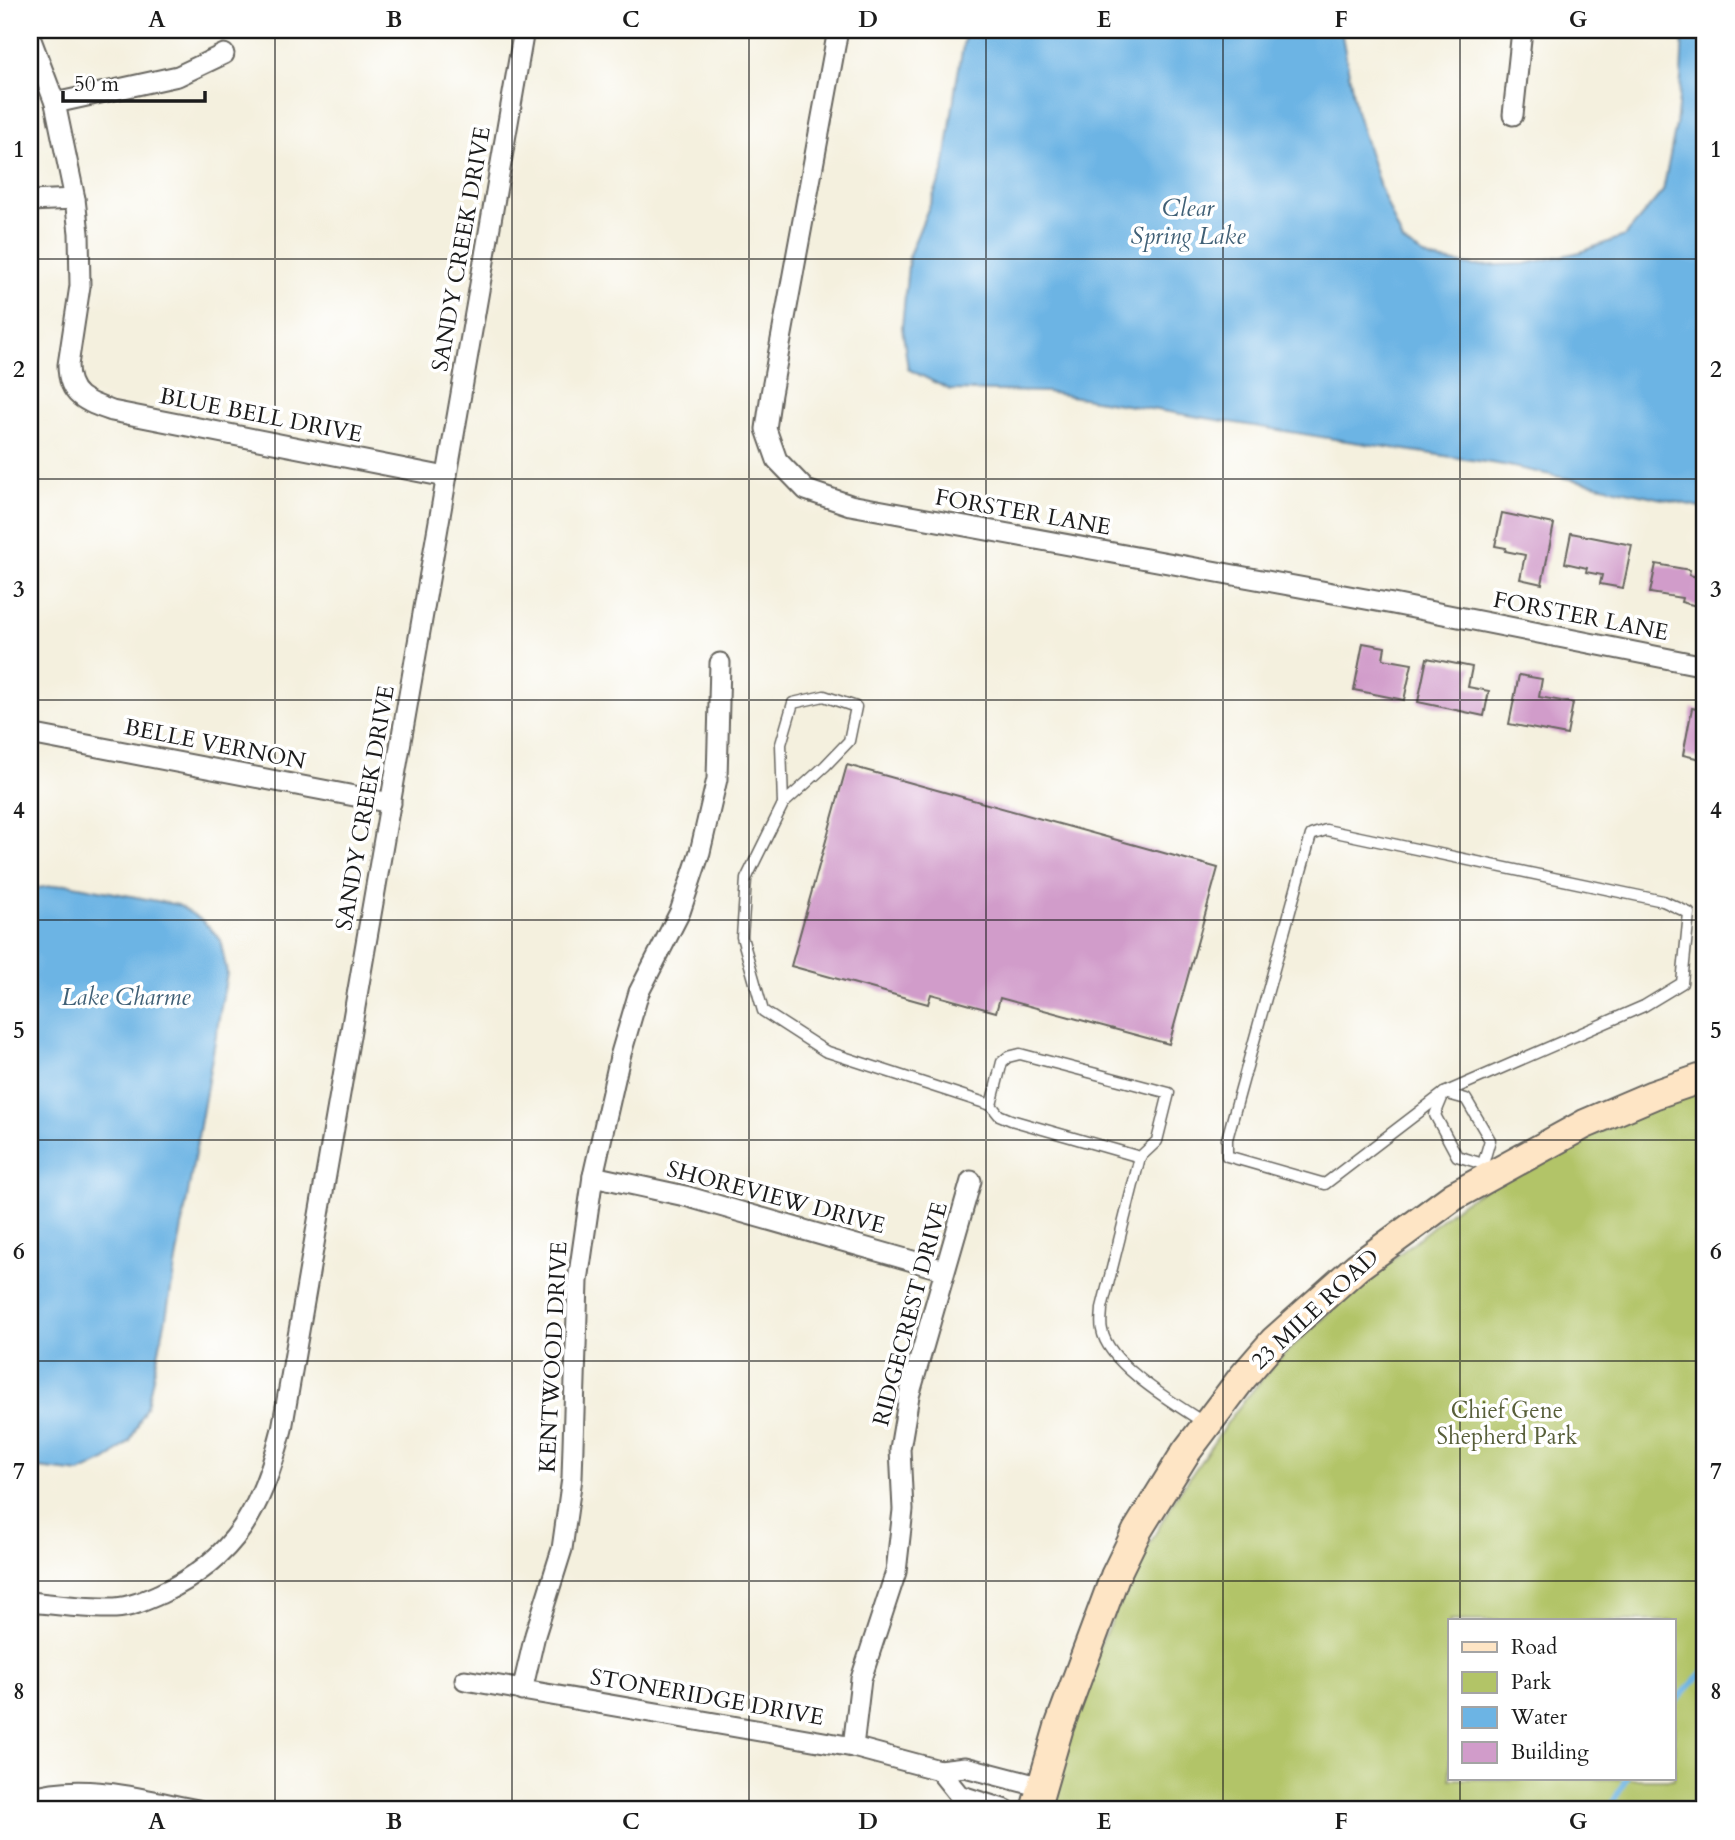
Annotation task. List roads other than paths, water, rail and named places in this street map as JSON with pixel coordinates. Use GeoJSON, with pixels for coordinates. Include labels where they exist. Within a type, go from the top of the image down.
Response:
{"type":"FeatureCollection","features":[{"type":"Feature","properties":{"kind":"main road","name":"23 MILE ROAD"},"geometry":{"type":"LineString","coordinates":[[1039,1799],[1059,1727],[1115,1576],[1138,1531],[1186,1452],[1274,1341],[1357,1267],[1487,1170],[1585,1124],[1653,1095],[1705,1077]]}},
{"type":"Feature","properties":{"kind":"street","name":"SANDY CREEK DRIVE"},"geometry":{"type":"LineString","coordinates":[[30,1602],[117,1608],[141,1602],[176,1587],[201,1572],[225,1549],[245,1524],[262,1493],[273,1464],[391,803],[524,30]]}},
{"type":"Feature","properties":{"kind":"street","name":"FORSTER LANE"},"geometry":{"type":"LineString","coordinates":[[838,30],[766,429],[777,460],[806,490],[850,505],[1393,604],[1705,666]]}},
{"type":"Feature","properties":{"kind":"street"},"geometry":{"type":"LineString","coordinates":[[1513,115],[1521,30]]}},
{"type":"Feature","properties":{"kind":"street"},"geometry":{"type":"LineString","coordinates":[[30,37],[55,103],[75,199],[30,201]]}},
{"type":"Feature","properties":{"kind":"street"},"geometry":{"type":"LineString","coordinates":[[55,103],[178,76],[225,54]]}},
{"type":"Feature","properties":{"kind":"street","name":"BLUE BELL DRIVE"},"geometry":{"type":"LineString","coordinates":[[75,199],[80,286],[68,376],[73,389],[88,402],[112,411],[446,477]]}},
{"type":"Feature","properties":{"kind":"street","name":"KENTWOOD DRIVE"},"geometry":{"type":"LineString","coordinates":[[522,1691],[535,1635],[562,1549],[570,1490],[578,1281],[593,1176],[620,1057],[639,992],[680,912],[700,852],[717,779],[720,663]]}},
{"type":"Feature","properties":{"kind":"street","name":"BELLE VERNON"},"geometry":{"type":"LineString","coordinates":[[30,734],[391,803]]}},
{"type":"Feature","properties":{"kind":"street","name":"SHOREVIEW DRIVE"},"geometry":{"type":"LineString","coordinates":[[593,1176],[685,1196],[944,1270]]}},
{"type":"Feature","properties":{"kind":"street","name":"RIDGECREST DRIVE"},"geometry":{"type":"LineString","coordinates":[[853,1747],[861,1679],[896,1572],[903,1510],[900,1449],[909,1396],[971,1181]]}},
{"type":"Feature","properties":{"kind":"street","name":"STONERIDGE DRIVE"},"geometry":{"type":"LineString","coordinates":[[465,1680],[853,1747],[939,1770],[964,1768],[1039,1799]]}},
{"type":"Feature","properties":{"kind":"street"},"geometry":{"type":"LineString","coordinates":[[939,1770],[959,1795],[1006,1810]]}},
{"type":"Feature","properties":{"kind":"street"},"geometry":{"type":"LineString","coordinates":[[30,1798],[64,1792],[108,1793],[198,1810]]}},
{"type":"Feature","properties":{"kind":"lane"},"geometry":{"type":"LineString","coordinates":[[783,804],[782,744],[793,703],[824,696],[856,707],[849,741],[783,804],[746,879],[742,937],[763,1011],[825,1051],[991,1105],[999,1115],[1011,1120],[1140,1157]]}},
{"type":"Feature","properties":{"kind":"lane"},"geometry":{"type":"LineString","coordinates":[[1444,1093],[1325,1184],[1227,1156],[1227,1139],[1311,835],[1326,830],[1662,901],[1689,913],[1682,983],[1644,1006],[1444,1093],[1435,1115],[1457,1156],[1487,1170],[1490,1140],[1478,1118],[1466,1099],[1444,1093]]}},
{"type":"Feature","properties":{"kind":"lane"},"geometry":{"type":"LineString","coordinates":[[991,1105],[1002,1062],[1008,1057],[1020,1054],[1169,1093],[1157,1141],[1140,1157],[1102,1308],[1102,1330],[1119,1361],[1206,1425]]}},
{"type":"Feature","properties":{"kind":"water","name":"Clear Spring Lake"},"geometry":{"type":"Polygon","coordinates":[[[966,30],[1341,30],[1356,111],[1380,187],[1403,242],[1431,259],[1475,266],[1525,264],[1580,252],[1625,236],[1663,191],[1676,125],[1683,30],[1705,30],[1705,508],[1504,465],[1046,392],[950,390],[908,369],[902,327],[909,255],[944,170],[966,30]]]}},
{"type":"Feature","properties":{"kind":"water","name":"Lake Charme"},"geometry":{"type":"Polygon","coordinates":[[[68,884],[178,905],[203,921],[220,939],[227,973],[165,1323],[147,1405],[130,1441],[107,1460],[80,1473],[30,1467],[30,889],[68,884]]]}},
{"type":"Feature","properties":{"kind":"waterway"},"geometry":{"type":"LineString","coordinates":[[1676,1701],[1705,1670]]}},
{"type":"Feature","properties":{"kind":"waterway"},"geometry":{"type":"LineString","coordinates":[[1609,1810],[1625,1780]]}},
{"type":"Feature","properties":{"kind":"park label","name":"Chief Gene Shepherd Park"},"geometry":{"type":"Point","coordinates":[1507,1423]}}]}
